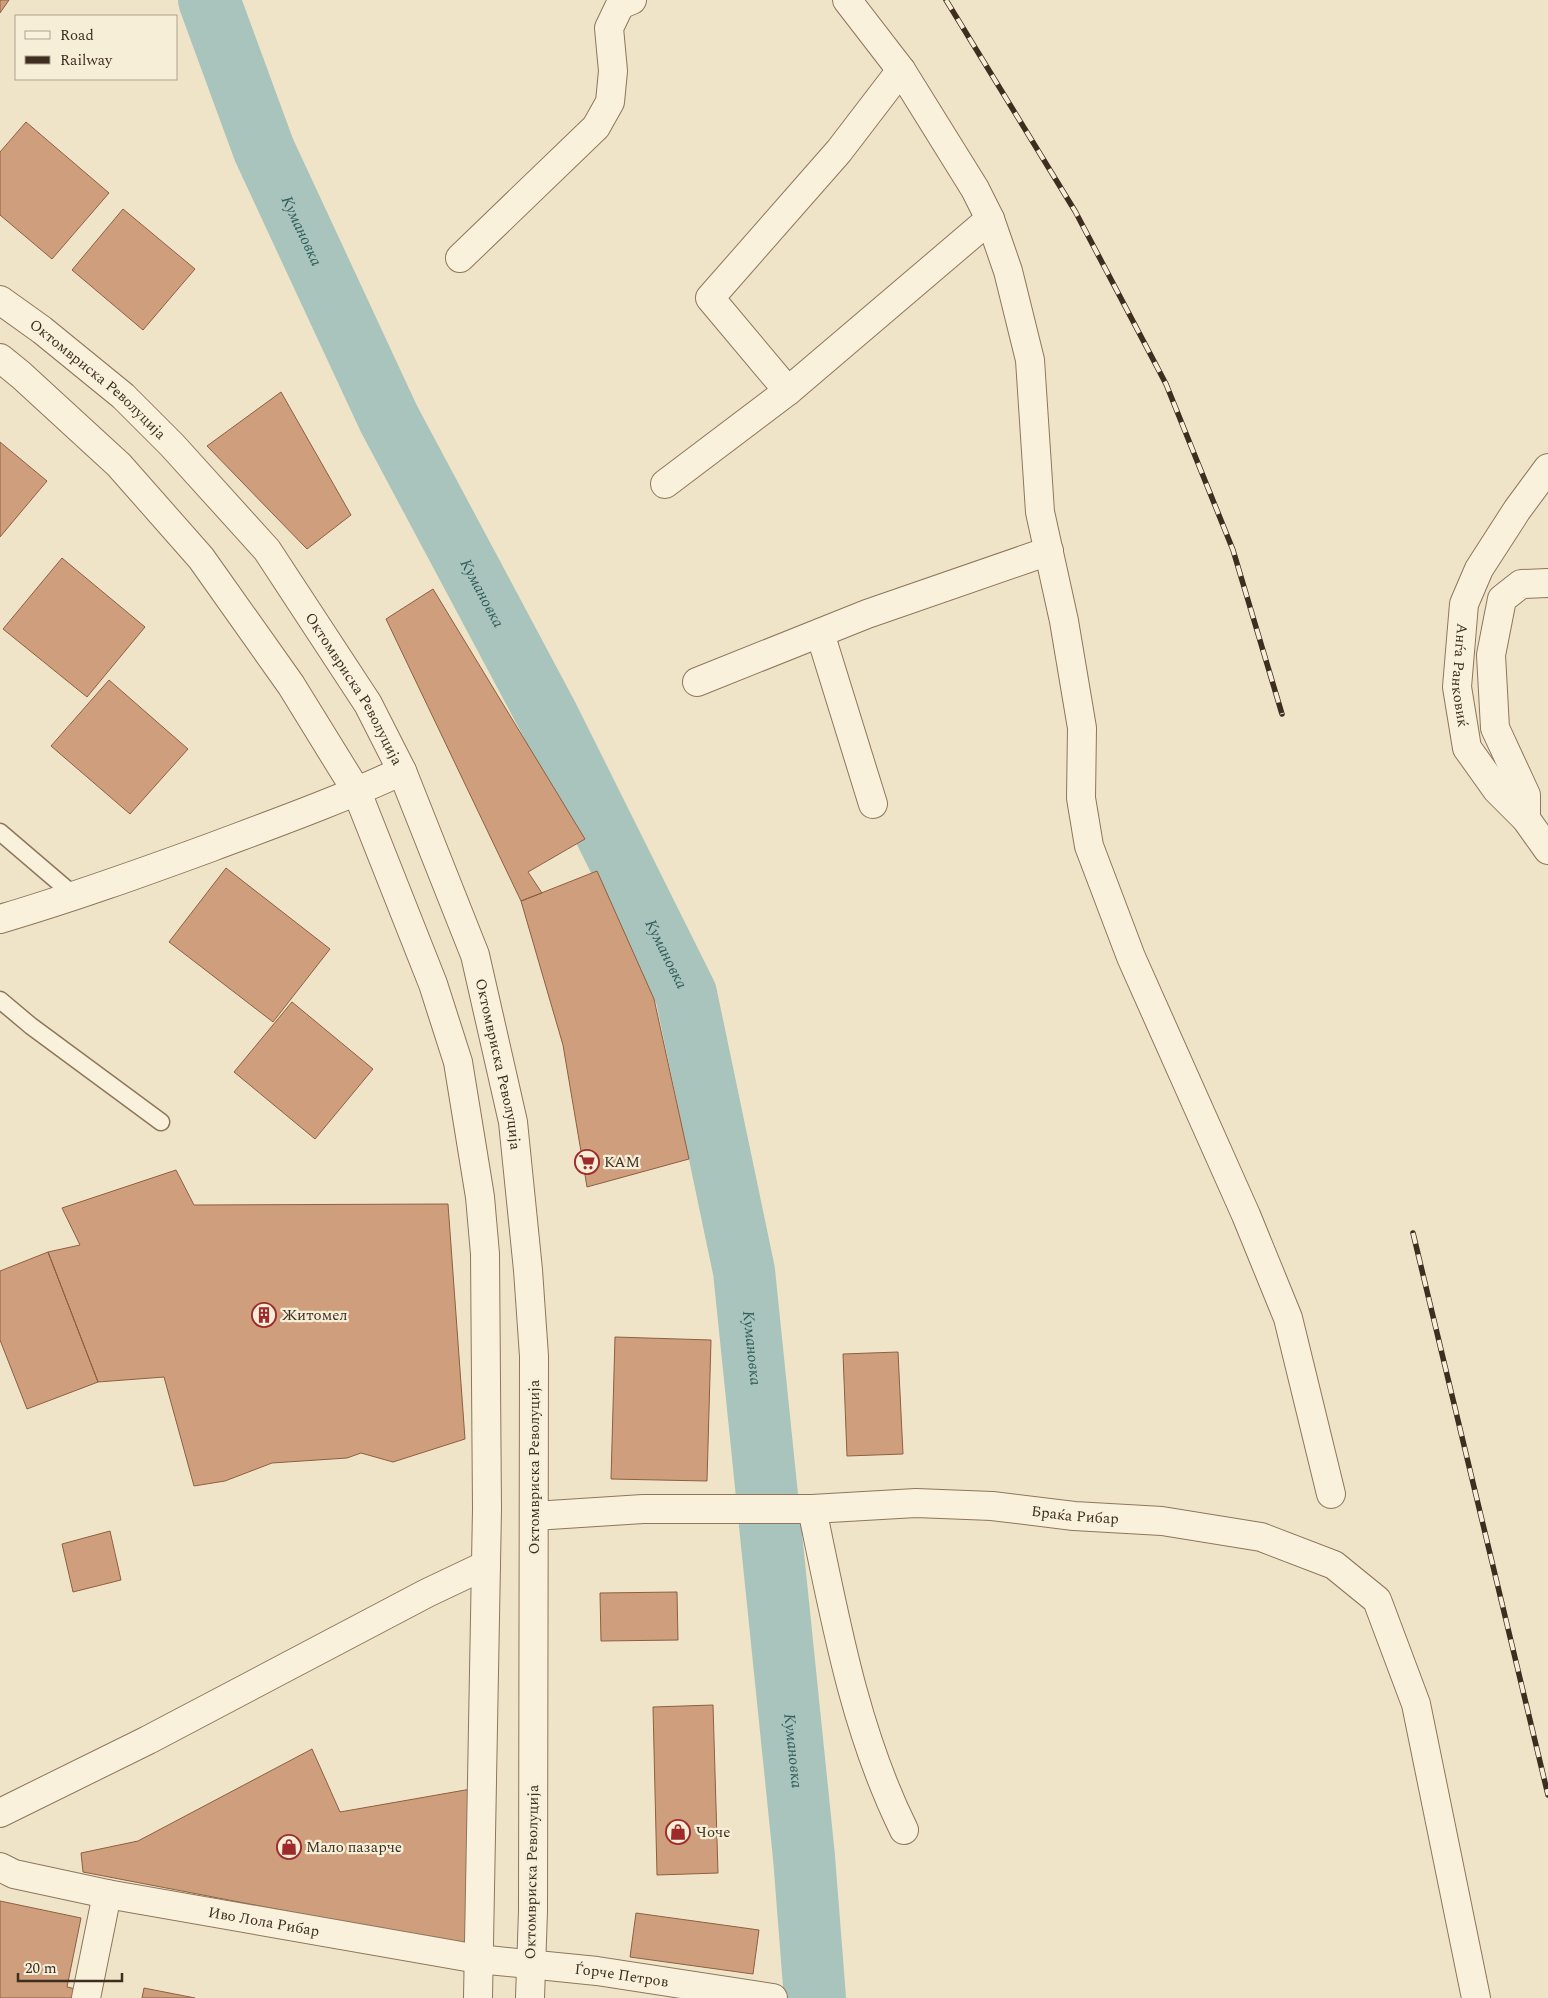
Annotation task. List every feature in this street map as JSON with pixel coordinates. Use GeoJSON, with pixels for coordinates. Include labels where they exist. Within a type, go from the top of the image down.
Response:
{"type":"FeatureCollection","features":[{"type":"Feature","properties":{"kind":"street"},"geometry":{"type":"LineString","coordinates":[[460,258],[596,127],[610,102],[613,71],[609,28],[620,6],[632,0]]}},
{"type":"Feature","properties":{"kind":"street"},"geometry":{"type":"LineString","coordinates":[[847,0],[901,70],[975,189],[990,219],[1008,271],[1030,360],[1040,512],[1082,728],[1081,798],[1090,846],[1131,956],[1246,1215],[1288,1318],[1331,1494]]}},
{"type":"Feature","properties":{"kind":"street"},"geometry":{"type":"LineString","coordinates":[[788,391],[710,298],[839,151],[901,70]]}},
{"type":"Feature","properties":{"kind":"street"},"geometry":{"type":"LineString","coordinates":[[665,484],[788,391],[990,219]]}},
{"type":"Feature","properties":{"kind":"street","name":"Октомвриска Револуција"},"geometry":{"type":"LineString","coordinates":[[0,300],[42,330],[123,396],[172,445],[267,550],[368,704],[402,771],[475,955],[513,1122],[528,1270],[534,1356],[533,1901],[530,1998]]}},
{"type":"Feature","properties":{"kind":"street"},"geometry":{"type":"LineString","coordinates":[[0,358],[22,375],[119,465],[201,558],[291,685],[357,792],[433,984],[458,1062],[472,1139],[485,1254],[486,1565],[478,1998]]}},
{"type":"Feature","properties":{"kind":"street","name":"Анѓа Ранковиќ"},"geometry":{"type":"LineString","coordinates":[[1548,468],[1517,510],[1479,569],[1464,604],[1457,687],[1467,748],[1497,790],[1526,819],[1548,850]]}},
{"type":"Feature","properties":{"kind":"street"},"geometry":{"type":"LineString","coordinates":[[697,682],[867,614],[1049,551]]}},
{"type":"Feature","properties":{"kind":"street"},"geometry":{"type":"LineString","coordinates":[[1526,819],[1526,795],[1495,728],[1491,655],[1502,599],[1521,584],[1548,583]]}},
{"type":"Feature","properties":{"kind":"street"},"geometry":{"type":"LineString","coordinates":[[820,633],[873,804]]}},
{"type":"Feature","properties":{"kind":"street"},"geometry":{"type":"LineString","coordinates":[[0,919],[76,897],[357,792],[402,771]]}},
{"type":"Feature","properties":{"kind":"street","name":"Браќа Рибар"},"geometry":{"type":"LineString","coordinates":[[534,1516],[643,1509],[812,1509],[916,1503],[992,1506],[1074,1516],[1162,1521],[1261,1537],[1334,1565],[1377,1600],[1416,1704],[1476,1998]]}},
{"type":"Feature","properties":{"kind":"street"},"geometry":{"type":"LineString","coordinates":[[812,1509],[846,1668],[876,1768],[904,1830]]}},
{"type":"Feature","properties":{"kind":"street"},"geometry":{"type":"LineString","coordinates":[[0,1813],[148,1740],[427,1593],[486,1565]]}},
{"type":"Feature","properties":{"kind":"street","name":"Иво Лола Рибар"},"geometry":{"type":"LineString","coordinates":[[0,1867],[14,1874],[108,1894],[478,1960],[530,1966]]}},
{"type":"Feature","properties":{"kind":"street"},"geometry":{"type":"LineString","coordinates":[[86,1998],[108,1894]]}},
{"type":"Feature","properties":{"kind":"street","name":"Ѓорче Петров"},"geometry":{"type":"LineString","coordinates":[[530,1966],[597,1971],[773,1998]]}},
{"type":"Feature","properties":{"kind":"lane"},"geometry":{"type":"LineString","coordinates":[[0,832],[76,897]]}},
{"type":"Feature","properties":{"kind":"lane"},"geometry":{"type":"LineString","coordinates":[[0,1000],[31,1026],[161,1122]]}},
{"type":"Feature","properties":{"kind":"building"},"geometry":{"type":"Polygon","coordinates":[[[0,0],[9,0],[0,13],[0,0]]]}},
{"type":"Feature","properties":{"kind":"building"},"geometry":{"type":"Polygon","coordinates":[[[26,122],[109,193],[52,259],[0,215],[0,152],[26,122]]]}},
{"type":"Feature","properties":{"kind":"building"},"geometry":{"type":"Polygon","coordinates":[[[123,209],[195,269],[143,330],[72,270],[123,209]]]}},
{"type":"Feature","properties":{"kind":"building"},"geometry":{"type":"Polygon","coordinates":[[[281,392],[351,515],[307,549],[207,446],[281,392]]]}},
{"type":"Feature","properties":{"kind":"building"},"geometry":{"type":"Polygon","coordinates":[[[0,442],[47,481],[0,537],[0,442]]]}},
{"type":"Feature","properties":{"kind":"building"},"geometry":{"type":"Polygon","coordinates":[[[62,558],[145,627],[87,697],[3,629],[62,558]]]}},
{"type":"Feature","properties":{"kind":"building"},"geometry":{"type":"Polygon","coordinates":[[[433,589],[585,839],[528,872],[542,893],[521,901],[386,619],[433,589]]]}},
{"type":"Feature","properties":{"kind":"building"},"geometry":{"type":"Polygon","coordinates":[[[109,680],[188,749],[130,814],[51,746],[109,680]]]}},
{"type":"Feature","properties":{"kind":"building"},"geometry":{"type":"Polygon","coordinates":[[[226,868],[330,949],[273,1022],[169,942],[226,868]]]}},
{"type":"Feature","properties":{"kind":"building"},"geometry":{"type":"Polygon","coordinates":[[[597,871],[654,999],[689,1159],[587,1187],[563,1045],[521,901],[597,871]]]}},
{"type":"Feature","properties":{"kind":"building"},"geometry":{"type":"Polygon","coordinates":[[[292,1002],[373,1069],[315,1139],[234,1072],[292,1002]]]}},
{"type":"Feature","properties":{"kind":"building","name":"Житомел"},"geometry":{"type":"Polygon","coordinates":[[[176,1170],[194,1205],[448,1204],[465,1439],[393,1462],[361,1453],[347,1458],[272,1463],[225,1481],[194,1486],[164,1377],[98,1382],[48,1252],[80,1245],[62,1208],[176,1170]]]}},
{"type":"Feature","properties":{"kind":"building"},"geometry":{"type":"Polygon","coordinates":[[[48,1252],[98,1382],[27,1409],[0,1340],[0,1271],[48,1252]]]}},
{"type":"Feature","properties":{"kind":"building"},"geometry":{"type":"Polygon","coordinates":[[[615,1337],[711,1340],[707,1481],[611,1479],[615,1337]]]}},
{"type":"Feature","properties":{"kind":"building"},"geometry":{"type":"Polygon","coordinates":[[[898,1352],[903,1454],[847,1456],[843,1354],[898,1352]]]}},
{"type":"Feature","properties":{"kind":"building"},"geometry":{"type":"Polygon","coordinates":[[[110,1531],[121,1580],[73,1592],[62,1544],[110,1531]]]}},
{"type":"Feature","properties":{"kind":"building"},"geometry":{"type":"Polygon","coordinates":[[[677,1592],[678,1640],[601,1641],[600,1593],[677,1592]]]}},
{"type":"Feature","properties":{"kind":"building"},"geometry":{"type":"Polygon","coordinates":[[[713,1705],[718,1873],[657,1875],[653,1707],[713,1705]]]}},
{"type":"Feature","properties":{"kind":"building","name":"Мало пазарче"},"geometry":{"type":"Polygon","coordinates":[[[312,1749],[340,1812],[471,1789],[468,1946],[83,1872],[81,1853],[138,1841],[312,1749]]]}},
{"type":"Feature","properties":{"kind":"building"},"geometry":{"type":"Polygon","coordinates":[[[0,1901],[81,1918],[67,1987],[80,1990],[78,1998],[0,1998],[0,1901]]]}},
{"type":"Feature","properties":{"kind":"building"},"geometry":{"type":"Polygon","coordinates":[[[636,1913],[759,1930],[753,1974],[630,1957],[636,1913]]]}},
{"type":"Feature","properties":{"kind":"building"},"geometry":{"type":"Polygon","coordinates":[[[144,1988],[195,1998],[142,1998],[144,1988]]]}},
{"type":"Feature","properties":{"kind":"waterway","name":"Кумановка"},"geometry":{"type":"LineString","coordinates":[[209,0],[264,150],[389,419],[547,715],[686,994],[744,1271],[804,1857],[815,1998]]}},
{"type":"Feature","properties":{"kind":"railway"},"geometry":{"type":"LineString","coordinates":[[946,0],[1075,211],[1166,384],[1233,550],[1282,714]]}},
{"type":"Feature","properties":{"kind":"railway"},"geometry":{"type":"LineString","coordinates":[[1413,1233],[1548,1795]]}},
{"type":"Feature","properties":{"kind":"place","name":"КАМ"},"geometry":{"type":"Point","coordinates":[587,1162]}},
{"type":"Feature","properties":{"kind":"place","name":"Житомел"},"geometry":{"type":"Point","coordinates":[264,1315]}},
{"type":"Feature","properties":{"kind":"place","name":"Чоче"},"geometry":{"type":"Point","coordinates":[678,1832]}},
{"type":"Feature","properties":{"kind":"place","name":"Мало пазарче"},"geometry":{"type":"Point","coordinates":[289,1847]}}]}
